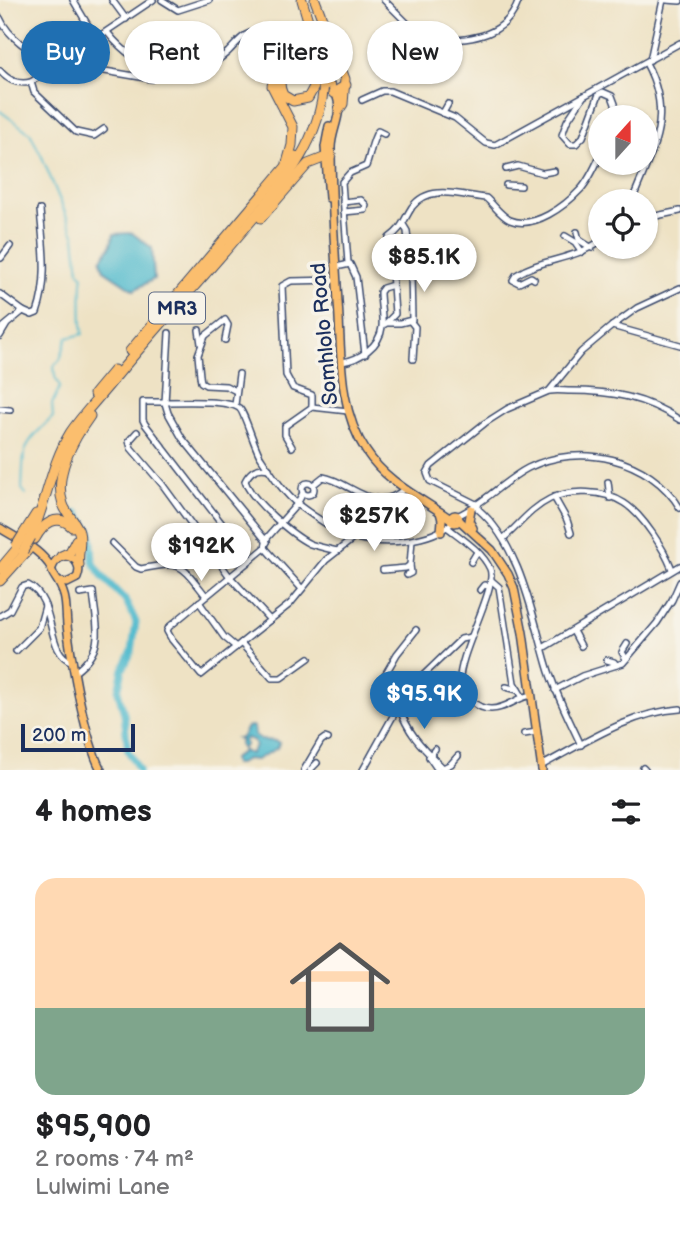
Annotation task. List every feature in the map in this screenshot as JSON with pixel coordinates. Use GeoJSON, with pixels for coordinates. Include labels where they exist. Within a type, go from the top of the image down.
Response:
{"type":"FeatureCollection","features":[{"type":"Feature","properties":{"kind":"highway","name":"MR3"},"geometry":{"type":"LineString","coordinates":[[301,0],[308,21]]}},
{"type":"Feature","properties":{"kind":"highway","name":"MR3"},"geometry":{"type":"LineString","coordinates":[[308,0],[311,21]]}},
{"type":"Feature","properties":{"kind":"highway"},"geometry":{"type":"LineString","coordinates":[[315,0],[346,85],[343,104],[339,110]]}},
{"type":"Feature","properties":{"kind":"highway"},"geometry":{"type":"LineString","coordinates":[[272,84],[293,127],[292,145],[285,168]]}},
{"type":"Feature","properties":{"kind":"highway"},"geometry":{"type":"LineString","coordinates":[[279,84],[283,95],[293,101],[307,97],[316,84]]}},
{"type":"Feature","properties":{"kind":"highway","name":"MR3"},"geometry":{"type":"LineString","coordinates":[[0,579],[25,549],[55,451],[79,412],[285,168],[306,136],[316,106],[318,84]]}},
{"type":"Feature","properties":{"kind":"highway","name":"MR3"},"geometry":{"type":"LineString","coordinates":[[29,536],[69,434],[120,371],[282,185],[305,149],[320,116],[319,84]]}},
{"type":"Feature","properties":{"kind":"highway"},"geometry":{"type":"LineString","coordinates":[[334,91],[346,85]]}},
{"type":"Feature","properties":{"kind":"highway"},"geometry":{"type":"LineString","coordinates":[[216,262],[275,204],[308,164],[328,156]]}},
{"type":"Feature","properties":{"kind":"highway"},"geometry":{"type":"LineString","coordinates":[[79,565],[79,531],[61,500],[62,476],[79,434],[114,385],[120,371]]}},
{"type":"Feature","properties":{"kind":"highway"},"geometry":{"type":"LineString","coordinates":[[29,536],[51,520],[66,521],[73,528],[76,541],[70,551],[60,557]]}},
{"type":"Feature","properties":{"kind":"highway","name":"MR3"},"geometry":{"type":"LineString","coordinates":[[0,569],[25,549]]}},
{"type":"Feature","properties":{"kind":"highway"},"geometry":{"type":"LineString","coordinates":[[0,557],[25,549]]}},
{"type":"Feature","properties":{"kind":"main road"},"geometry":{"type":"LineString","coordinates":[[328,84],[334,91]]}},
{"type":"Feature","properties":{"kind":"main road","name":"Somhlolo Road"},"geometry":{"type":"LineString","coordinates":[[328,156],[339,110],[334,91]]}},
{"type":"Feature","properties":{"kind":"main road","name":"Somhlolo Road"},"geometry":{"type":"LineString","coordinates":[[334,91],[336,106],[326,137],[348,411],[354,429],[368,454],[389,478],[453,522]]}},
{"type":"Feature","properties":{"kind":"main road","name":"Somhlolo Road"},"geometry":{"type":"LineString","coordinates":[[430,505],[453,522],[475,533],[499,559],[514,588],[542,768]]}},
{"type":"Feature","properties":{"kind":"main road"},"geometry":{"type":"LineString","coordinates":[[472,508],[469,520],[475,533]]}},
{"type":"Feature","properties":{"kind":"main road"},"geometry":{"type":"LineString","coordinates":[[440,512],[442,518],[453,522]]}},
{"type":"Feature","properties":{"kind":"main road"},"geometry":{"type":"LineString","coordinates":[[0,528],[52,568],[64,590],[66,622],[75,673],[90,738],[101,770]]}},
{"type":"Feature","properties":{"kind":"main road"},"geometry":{"type":"LineString","coordinates":[[25,549],[72,557],[79,565],[80,572],[70,592],[66,622]]}},
{"type":"Feature","properties":{"kind":"main road"},"geometry":{"type":"LineString","coordinates":[[52,568],[60,557]]}},
{"type":"Feature","properties":{"kind":"main road"},"geometry":{"type":"LineString","coordinates":[[59,581],[67,583],[75,580]]}},
{"type":"Feature","properties":{"kind":"street"},"geometry":{"type":"LineString","coordinates":[[73,0],[85,21]]}},
{"type":"Feature","properties":{"kind":"street"},"geometry":{"type":"LineString","coordinates":[[112,0],[126,19]]}},
{"type":"Feature","properties":{"kind":"street"},"geometry":{"type":"LineString","coordinates":[[110,30],[153,0]]}},
{"type":"Feature","properties":{"kind":"street"},"geometry":{"type":"LineString","coordinates":[[162,0],[178,9],[209,0]]}},
{"type":"Feature","properties":{"kind":"street"},"geometry":{"type":"LineString","coordinates":[[384,0],[408,24],[434,42],[488,35],[511,15],[519,0]]}},
{"type":"Feature","properties":{"kind":"street"},"geometry":{"type":"LineString","coordinates":[[658,129],[661,122],[659,99],[648,61],[665,0],[680,1]]}},
{"type":"Feature","properties":{"kind":"street"},"geometry":{"type":"LineString","coordinates":[[0,18],[10,34],[21,41]]}},
{"type":"Feature","properties":{"kind":"street"},"geometry":{"type":"LineString","coordinates":[[110,36],[139,62],[166,71],[202,69],[228,51],[238,39]]}},
{"type":"Feature","properties":{"kind":"street"},"geometry":{"type":"LineString","coordinates":[[362,100],[382,91],[403,93],[414,101],[466,125],[486,143],[495,145],[680,43]]}},
{"type":"Feature","properties":{"kind":"street"},"geometry":{"type":"LineString","coordinates":[[0,71],[5,77],[20,85],[24,84]]}},
{"type":"Feature","properties":{"kind":"street"},"geometry":{"type":"LineString","coordinates":[[32,84],[34,92],[76,132],[94,136],[104,129]]}},
{"type":"Feature","properties":{"kind":"street"},"geometry":{"type":"LineString","coordinates":[[595,105],[599,94],[603,92],[612,96],[615,105]]}},
{"type":"Feature","properties":{"kind":"street"},"geometry":{"type":"LineString","coordinates":[[414,101],[420,93]]}},
{"type":"Feature","properties":{"kind":"street"},"geometry":{"type":"LineString","coordinates":[[583,97],[563,128],[562,135],[570,144],[576,144],[583,137],[588,124]]}},
{"type":"Feature","properties":{"kind":"street"},"geometry":{"type":"LineString","coordinates":[[443,113],[449,103]]}},
{"type":"Feature","properties":{"kind":"street"},"geometry":{"type":"LineString","coordinates":[[365,354],[356,277],[348,263],[342,183],[350,173],[366,166],[372,152],[373,138],[377,131],[383,134]]}},
{"type":"Feature","properties":{"kind":"street"},"geometry":{"type":"LineString","coordinates":[[506,169],[518,166],[543,173],[554,171]]}},
{"type":"Feature","properties":{"kind":"street"},"geometry":{"type":"LineString","coordinates":[[342,362],[365,354],[384,324],[395,314],[389,238],[404,226],[414,205],[426,196],[446,193],[486,198],[502,216],[523,222],[554,211],[583,187],[590,175]]}},
{"type":"Feature","properties":{"kind":"street"},"geometry":{"type":"LineString","coordinates":[[506,185],[521,186]]}},
{"type":"Feature","properties":{"kind":"street"},"geometry":{"type":"LineString","coordinates":[[343,202],[361,200],[366,205],[365,210],[344,212]]}},
{"type":"Feature","properties":{"kind":"street"},"geometry":{"type":"LineString","coordinates":[[0,294],[23,311],[32,315],[37,313],[46,263],[40,210]]}},
{"type":"Feature","properties":{"kind":"street"},"geometry":{"type":"LineString","coordinates":[[658,216],[680,211]]}},
{"type":"Feature","properties":{"kind":"street"},"geometry":{"type":"LineString","coordinates":[[404,226],[407,230],[411,272],[411,322]]}},
{"type":"Feature","properties":{"kind":"street"},"geometry":{"type":"LineString","coordinates":[[577,232],[579,240],[588,246]]}},
{"type":"Feature","properties":{"kind":"street"},"geometry":{"type":"LineString","coordinates":[[565,236],[575,242],[582,252]]}},
{"type":"Feature","properties":{"kind":"street"},"geometry":{"type":"LineString","coordinates":[[0,259],[10,246]]}},
{"type":"Feature","properties":{"kind":"street"},"geometry":{"type":"LineString","coordinates":[[0,248],[0,259]]}},
{"type":"Feature","properties":{"kind":"street"},"geometry":{"type":"LineString","coordinates":[[534,279],[533,276],[519,283],[513,280],[516,275],[532,266],[588,250]]}},
{"type":"Feature","properties":{"kind":"street"},"geometry":{"type":"LineString","coordinates":[[336,267],[348,263]]}},
{"type":"Feature","properties":{"kind":"street"},"geometry":{"type":"LineString","coordinates":[[312,407],[313,397],[293,388],[286,375],[282,286],[291,281],[337,280]]}},
{"type":"Feature","properties":{"kind":"street"},"geometry":{"type":"LineString","coordinates":[[384,324],[380,292],[393,285]]}},
{"type":"Feature","properties":{"kind":"street"},"geometry":{"type":"LineString","coordinates":[[549,391],[581,352],[612,326],[637,308],[680,288]]}},
{"type":"Feature","properties":{"kind":"street"},"geometry":{"type":"LineString","coordinates":[[0,336],[3,328],[23,311]]}},
{"type":"Feature","properties":{"kind":"street"},"geometry":{"type":"LineString","coordinates":[[225,340],[228,325],[225,320],[205,336],[198,355],[201,382],[206,386],[226,386],[236,391]]}},
{"type":"Feature","properties":{"kind":"street"},"geometry":{"type":"LineString","coordinates":[[384,324],[411,322]]}},
{"type":"Feature","properties":{"kind":"street"},"geometry":{"type":"LineString","coordinates":[[411,322],[415,327],[414,359]]}},
{"type":"Feature","properties":{"kind":"street"},"geometry":{"type":"LineString","coordinates":[[612,326],[680,345]]}},
{"type":"Feature","properties":{"kind":"street"},"geometry":{"type":"LineString","coordinates":[[200,330],[201,347]]}},
{"type":"Feature","properties":{"kind":"street"},"geometry":{"type":"LineString","coordinates":[[169,333],[165,403],[168,413],[183,438],[302,589]]}},
{"type":"Feature","properties":{"kind":"street"},"geometry":{"type":"LineString","coordinates":[[235,405],[239,374]]}},
{"type":"Feature","properties":{"kind":"street"},"geometry":{"type":"LineString","coordinates":[[581,745],[555,690],[524,588],[504,538],[478,509],[472,508],[427,477],[431,466],[475,429],[507,409],[549,391],[600,390],[649,403],[680,420]]}},
{"type":"Feature","properties":{"kind":"street"},"geometry":{"type":"LineString","coordinates":[[250,560],[145,424],[144,402],[212,402],[235,405],[244,412],[250,438],[297,504],[354,538],[412,540],[453,522],[527,468],[550,460],[606,457],[634,467],[656,480],[673,496],[680,508]]}},
{"type":"Feature","properties":{"kind":"street"},"geometry":{"type":"LineString","coordinates":[[292,447],[285,435],[285,425],[312,407],[348,411]]}},
{"type":"Feature","properties":{"kind":"street"},"geometry":{"type":"LineString","coordinates":[[0,409],[10,410]]}},
{"type":"Feature","properties":{"kind":"street"},"geometry":{"type":"LineString","coordinates":[[137,432],[129,441],[131,448],[162,484],[230,577],[270,620]]}},
{"type":"Feature","properties":{"kind":"street"},"geometry":{"type":"LineString","coordinates":[[270,469],[252,471],[245,483],[282,523],[312,544],[338,551]]}},
{"type":"Feature","properties":{"kind":"street"},"geometry":{"type":"LineString","coordinates":[[354,538],[321,565],[290,604],[201,675],[167,631],[266,545],[267,538],[297,504],[303,493],[301,489],[304,483],[313,485],[323,477],[329,478],[362,495],[388,500],[395,498],[404,489]]}},
{"type":"Feature","properties":{"kind":"street"},"geometry":{"type":"LineString","coordinates":[[608,482],[610,498]]}},
{"type":"Feature","properties":{"kind":"street"},"geometry":{"type":"LineString","coordinates":[[504,538],[525,516],[554,497],[583,492],[625,504],[657,540],[672,569]]}},
{"type":"Feature","properties":{"kind":"street"},"geometry":{"type":"LineString","coordinates":[[554,497],[571,533]]}},
{"type":"Feature","properties":{"kind":"street"},"geometry":{"type":"LineString","coordinates":[[453,522],[491,569],[490,583],[471,637],[460,683],[463,695],[477,706],[490,709],[506,706],[520,693]]}},
{"type":"Feature","properties":{"kind":"street"},"geometry":{"type":"LineString","coordinates":[[407,575],[411,573],[412,540]]}},
{"type":"Feature","properties":{"kind":"street"},"geometry":{"type":"LineString","coordinates":[[113,543],[131,563],[141,569],[171,563],[184,568],[206,596]]}},
{"type":"Feature","properties":{"kind":"street"},"geometry":{"type":"LineString","coordinates":[[471,562],[477,552]]}},
{"type":"Feature","properties":{"kind":"street"},"geometry":{"type":"LineString","coordinates":[[383,570],[406,568],[410,565]]}},
{"type":"Feature","properties":{"kind":"street"},"geometry":{"type":"LineString","coordinates":[[543,648],[680,566]]}},
{"type":"Feature","properties":{"kind":"street"},"geometry":{"type":"LineString","coordinates":[[555,690],[626,659],[656,623],[672,600],[680,582]]}},
{"type":"Feature","properties":{"kind":"street"},"geometry":{"type":"LineString","coordinates":[[480,590],[490,583],[499,587],[514,683],[520,693]]}},
{"type":"Feature","properties":{"kind":"street"},"geometry":{"type":"LineString","coordinates":[[0,616],[10,610],[25,585],[32,586],[38,591],[45,605],[58,650],[65,659],[73,662]]}},
{"type":"Feature","properties":{"kind":"street"},"geometry":{"type":"LineString","coordinates":[[75,673],[90,660],[97,648],[93,592],[80,594]]}},
{"type":"Feature","properties":{"kind":"street"},"geometry":{"type":"LineString","coordinates":[[199,602],[224,637],[238,645],[272,678],[281,678],[309,658]]}},
{"type":"Feature","properties":{"kind":"street"},"geometry":{"type":"LineString","coordinates":[[476,606],[483,603]]}},
{"type":"Feature","properties":{"kind":"street"},"geometry":{"type":"LineString","coordinates":[[16,652],[39,628],[45,605]]}},
{"type":"Feature","properties":{"kind":"street"},"geometry":{"type":"LineString","coordinates":[[497,627],[506,626]]}},
{"type":"Feature","properties":{"kind":"street"},"geometry":{"type":"LineString","coordinates":[[382,680],[397,654],[416,630]]}},
{"type":"Feature","properties":{"kind":"street"},"geometry":{"type":"LineString","coordinates":[[573,631],[581,646]]}},
{"type":"Feature","properties":{"kind":"street"},"geometry":{"type":"LineString","coordinates":[[372,770],[364,766],[405,694],[461,639],[471,637]]}},
{"type":"Feature","properties":{"kind":"street"},"geometry":{"type":"LineString","coordinates":[[457,643],[457,651]]}},
{"type":"Feature","properties":{"kind":"street"},"geometry":{"type":"LineString","coordinates":[[626,659],[622,652],[627,644]]}},
{"type":"Feature","properties":{"kind":"street"},"geometry":{"type":"LineString","coordinates":[[607,660],[616,665]]}},
{"type":"Feature","properties":{"kind":"street"},"geometry":{"type":"LineString","coordinates":[[503,665],[511,666]]}},
{"type":"Feature","properties":{"kind":"street"},"geometry":{"type":"LineString","coordinates":[[428,670],[429,678]]}},
{"type":"Feature","properties":{"kind":"street"},"geometry":{"type":"LineString","coordinates":[[594,672],[597,680]]}},
{"type":"Feature","properties":{"kind":"street"},"geometry":{"type":"LineString","coordinates":[[571,682],[575,690]]}},
{"type":"Feature","properties":{"kind":"street"},"geometry":{"type":"LineString","coordinates":[[506,687],[532,695]]}},
{"type":"Feature","properties":{"kind":"street"},"geometry":{"type":"LineString","coordinates":[[405,694],[408,706]]}},
{"type":"Feature","properties":{"kind":"street"},"geometry":{"type":"LineString","coordinates":[[398,705],[406,727],[443,769],[458,755]]}},
{"type":"Feature","properties":{"kind":"street"},"geometry":{"type":"LineString","coordinates":[[483,707],[481,710],[484,715]]}},
{"type":"Feature","properties":{"kind":"street"},"geometry":{"type":"LineString","coordinates":[[542,768],[626,723],[667,710],[680,709]]}},
{"type":"Feature","properties":{"kind":"street"},"geometry":{"type":"LineString","coordinates":[[524,734],[537,732]]}},
{"type":"Feature","properties":{"kind":"street"},"geometry":{"type":"LineString","coordinates":[[304,770],[321,741],[328,739]]}},
{"type":"Feature","properties":{"kind":"street"},"geometry":{"type":"LineString","coordinates":[[379,741],[384,748]]}},
{"type":"Feature","properties":{"kind":"street"},"geometry":{"type":"LineString","coordinates":[[429,754],[435,749]]}},
{"type":"Feature","properties":{"kind":"street"},"geometry":{"type":"LineString","coordinates":[[310,770],[317,763]]}},
{"type":"Feature","properties":{"kind":"water"},"geometry":{"type":"Polygon","coordinates":[[[132,233],[152,248],[154,279],[134,290],[104,270],[101,260],[110,247],[114,234],[132,233]]]}},
{"type":"Feature","properties":{"kind":"water"},"geometry":{"type":"Polygon","coordinates":[[[252,726],[260,740],[276,741],[279,743],[277,748],[256,760],[246,759],[234,764],[233,759],[243,751],[250,754],[255,746],[253,740],[246,738],[242,749],[239,745],[241,741],[237,738],[241,738],[247,727],[252,726]]]}},
{"type":"Feature","properties":{"kind":"waterway"},"geometry":{"type":"LineString","coordinates":[[0,111],[30,133],[75,237],[79,272],[83,276],[83,334],[67,338],[60,360],[54,366],[60,387],[52,404],[53,417],[26,448],[22,489],[26,494]]}},
{"type":"Feature","properties":{"kind":"waterway"},"geometry":{"type":"LineString","coordinates":[[70,508],[78,513]]}},
{"type":"Feature","properties":{"kind":"waterway"},"geometry":{"type":"LineString","coordinates":[[78,513],[91,531],[93,562],[126,601],[136,622],[132,651],[123,669],[118,691],[124,714],[128,751],[139,770]]}}]}
